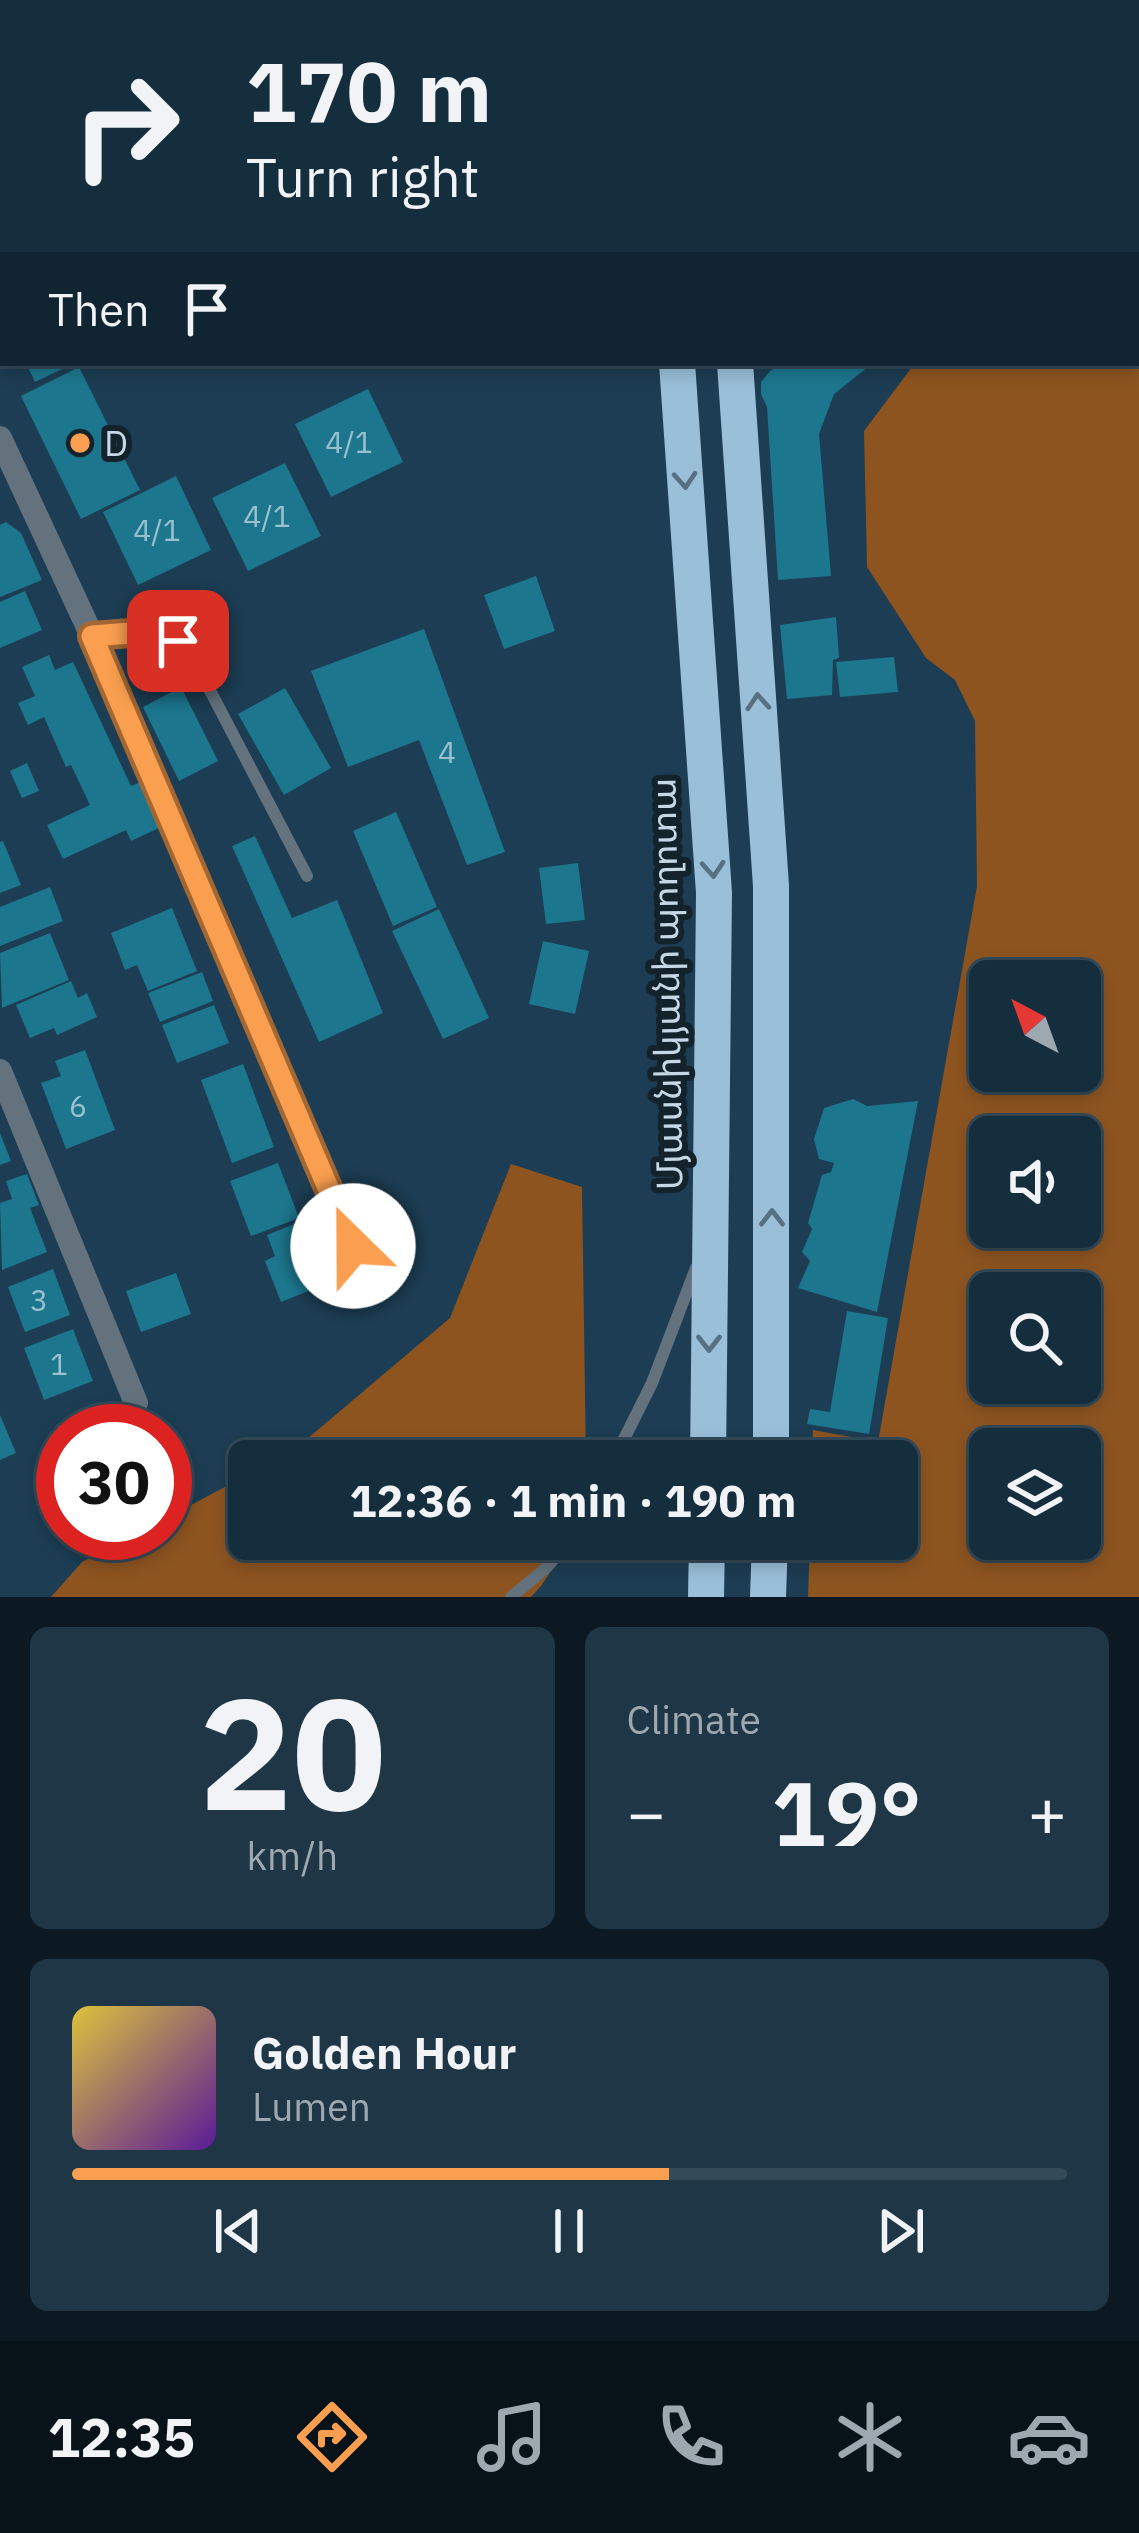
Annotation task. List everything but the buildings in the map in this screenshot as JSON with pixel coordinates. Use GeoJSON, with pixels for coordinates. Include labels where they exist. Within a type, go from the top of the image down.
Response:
{"type":"FeatureCollection","features":[{"type":"Feature","properties":{"kind":"highway","name":"Մյասնիկյանի պողոտա"},"geometry":{"type":"LineString","coordinates":[[677,366],[714,893],[708,1440]]}},
{"type":"Feature","properties":{"kind":"highway"},"geometry":{"type":"LineString","coordinates":[[735,366],[771,886],[772,1440]]}},
{"type":"Feature","properties":{"kind":"highway"},"geometry":{"type":"LineString","coordinates":[[706,1597],[707,1560]]}},
{"type":"Feature","properties":{"kind":"highway"},"geometry":{"type":"LineString","coordinates":[[768,1597],[769,1560]]}},
{"type":"Feature","properties":{"kind":"street"},"geometry":{"type":"LineString","coordinates":[[0,438],[92,636],[353,1246]]}},
{"type":"Feature","properties":{"kind":"street"},"geometry":{"type":"LineString","coordinates":[[0,1071],[136,1403]]}},
{"type":"Feature","properties":{"kind":"lane"},"geometry":{"type":"LineString","coordinates":[[92,636],[143,632],[178,641],[192,656],[307,876]]}},
{"type":"Feature","properties":{"kind":"lane"},"geometry":{"type":"LineString","coordinates":[[624,1440],[652,1383],[710,1233]]}},
{"type":"Feature","properties":{"kind":"lane"},"geometry":{"type":"LineString","coordinates":[[511,1597],[553,1560]]}},
{"type":"Feature","properties":{"kind":"shaded area"},"geometry":{"type":"Polygon","coordinates":[[[913,366],[1139,366],[1139,1597],[808,1597],[809,1560],[918,1560],[918,1440],[878,1440],[977,886],[975,721],[955,680],[926,658],[867,567],[864,431],[913,366]]]}},
{"type":"Feature","properties":{"kind":"shaded area"},"geometry":{"type":"Polygon","coordinates":[[[511,1164],[582,1187],[586,1440],[306,1440],[450,1318],[511,1164]]]}},
{"type":"Feature","properties":{"kind":"shaded area"},"geometry":{"type":"Polygon","coordinates":[[[813,1430],[867,1440],[813,1440],[813,1430]]]}},
{"type":"Feature","properties":{"kind":"shaded area"},"geometry":{"type":"Polygon","coordinates":[[[228,1485],[228,1560],[558,1560],[531,1597],[51,1597],[86,1560],[192,1560],[192,1505],[228,1485]]]}},
{"type":"Feature","properties":{"kind":"place","name":"D"},"geometry":{"type":"Point","coordinates":[80,443]}},
{"type":"Feature","properties":{"kind":"route"},"geometry":{"type":"LineString","coordinates":[[178,641],[143,632],[92,636],[353,1246]]}}]}
